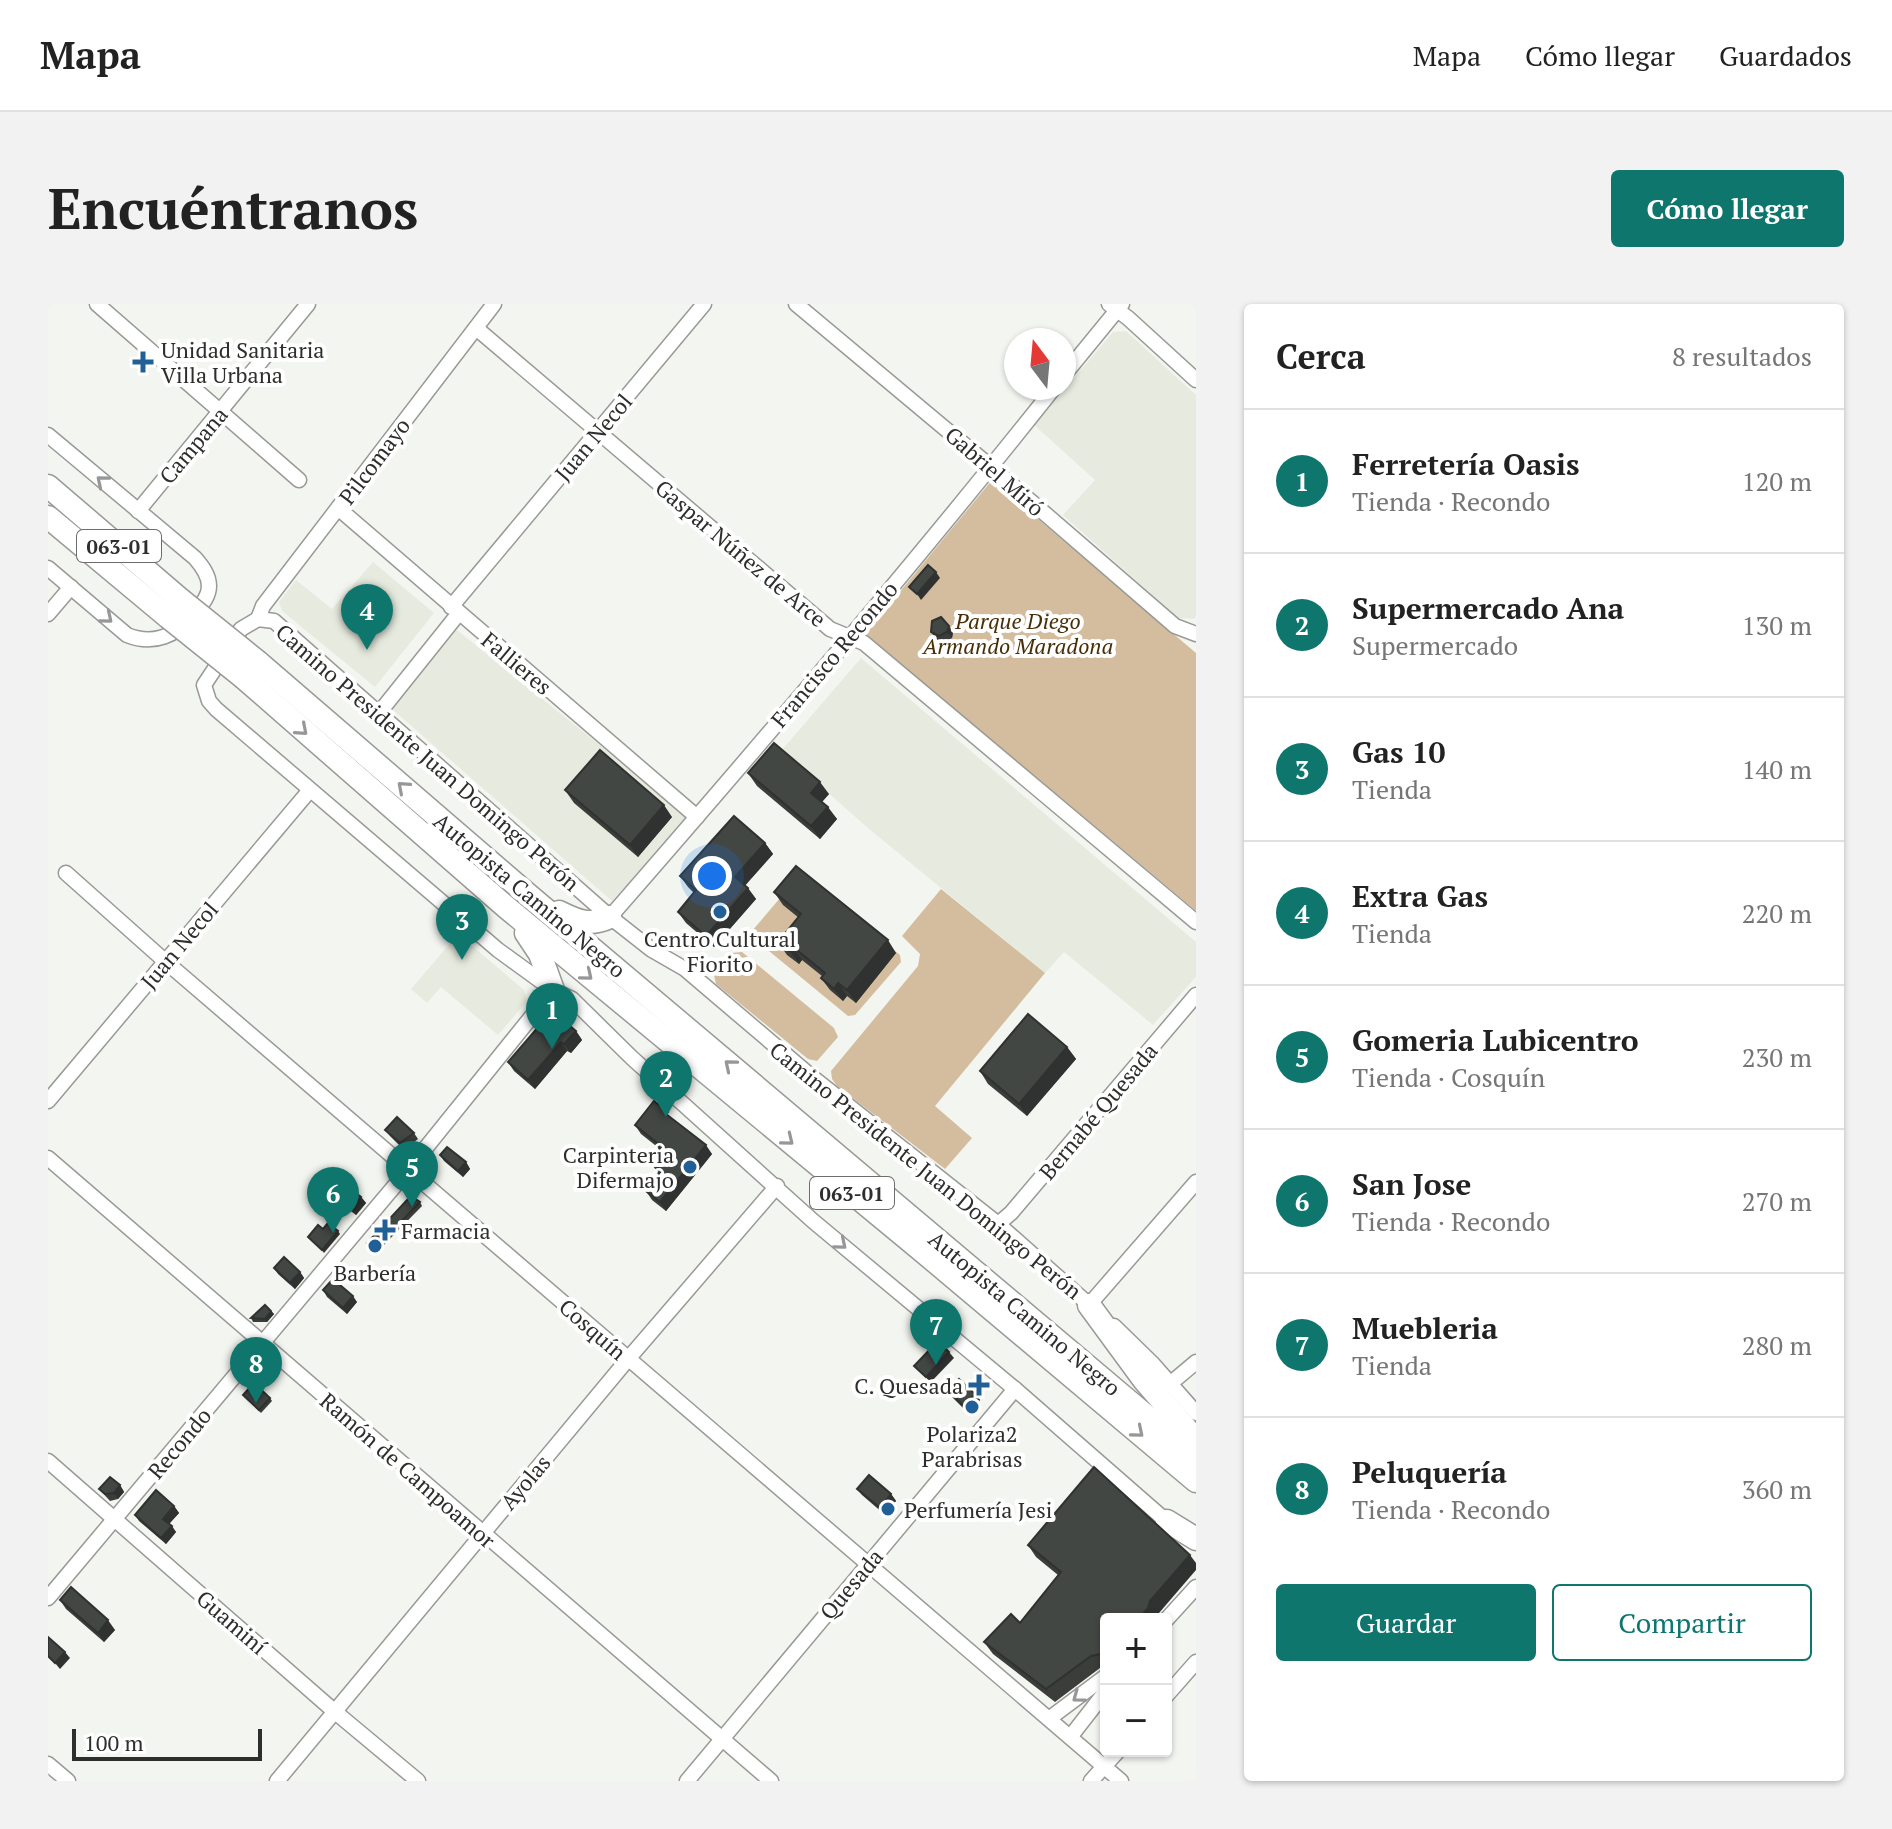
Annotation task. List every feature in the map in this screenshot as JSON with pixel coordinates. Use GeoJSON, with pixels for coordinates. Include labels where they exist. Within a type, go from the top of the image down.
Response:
{"type":"FeatureCollection","features":[{"type":"Feature","properties":{"kind":"highway","name":"Autopista Camino Negro"},"geometry":{"type":"LineString","coordinates":[[51,487],[174,609]]}},
{"type":"Feature","properties":{"kind":"highway","name":"Autopista Camino Negro"},"geometry":{"type":"LineString","coordinates":[[48,517],[174,609],[526,893],[1196,1458]]}},
{"type":"Feature","properties":{"kind":"highway","name":"Autopista Camino Negro"},"geometry":{"type":"LineString","coordinates":[[251,670],[506,907],[1196,1481]]}},
{"type":"Feature","properties":{"kind":"highway"},"geometry":{"type":"LineString","coordinates":[[526,893],[577,922],[596,923],[610,917]]}},
{"type":"Feature","properties":{"kind":"highway"},"geometry":{"type":"LineString","coordinates":[[506,907],[540,954],[553,990]]}},
{"type":"Feature","properties":{"kind":"highway"},"geometry":{"type":"LineString","coordinates":[[1089,1305],[1144,1380],[1196,1440]]}},
{"type":"Feature","properties":{"kind":"highway"},"geometry":{"type":"LineString","coordinates":[[1167,1521],[1196,1539]]}},
{"type":"Feature","properties":{"kind":"street"},"geometry":{"type":"LineString","coordinates":[[97,304],[299,480]]}},
{"type":"Feature","properties":{"kind":"street","name":"Campana"},"geometry":{"type":"LineString","coordinates":[[138,511],[308,304]]}},
{"type":"Feature","properties":{"kind":"street","name":"Pilcomayo"},"geometry":{"type":"LineString","coordinates":[[258,619],[263,606],[494,304]]}},
{"type":"Feature","properties":{"kind":"street","name":"Juan Necol"},"geometry":{"type":"LineString","coordinates":[[379,713],[455,610],[704,304]]}},
{"type":"Feature","properties":{"kind":"street","name":"Gabriel Miró"},"geometry":{"type":"LineString","coordinates":[[796,304],[1175,626],[1195,632]]}},
{"type":"Feature","properties":{"kind":"street"},"geometry":{"type":"LineString","coordinates":[[1076,359],[1117,306],[1196,380]]}},
{"type":"Feature","properties":{"kind":"street","name":"Gaspar Núñez de Arce"},"geometry":{"type":"LineString","coordinates":[[476,328],[830,629],[864,643],[1196,922]]}},
{"type":"Feature","properties":{"kind":"street","name":"Francisco Recondo"},"geometry":{"type":"LineString","coordinates":[[610,917],[1044,400]]}},
{"type":"Feature","properties":{"kind":"street"},"geometry":{"type":"LineString","coordinates":[[48,435],[195,558],[208,576],[209,586],[206,598],[186,624],[171,635],[159,639],[136,638],[127,635],[48,568]]}},
{"type":"Feature","properties":{"kind":"street","name":"Fallieres"},"geometry":{"type":"LineString","coordinates":[[338,508],[697,817]]}},
{"type":"Feature","properties":{"kind":"street"},"geometry":{"type":"LineString","coordinates":[[48,614],[71,587]]}},
{"type":"Feature","properties":{"kind":"street","name":"Camino Presidente Juan Domingo Perón"},"geometry":{"type":"LineString","coordinates":[[1196,1413],[1134,1345],[998,1224],[812,1077],[685,969],[652,950],[610,917],[274,621],[258,619],[241,629],[206,679],[205,694],[216,709],[498,950],[553,990],[572,999],[632,1058],[813,1221],[1015,1389],[1196,1547]]}},
{"type":"Feature","properties":{"kind":"street","name":"Juan Necol"},"geometry":{"type":"LineString","coordinates":[[48,1101],[310,790]]}},
{"type":"Feature","properties":{"kind":"street","name":"Cosquín"},"geometry":{"type":"LineString","coordinates":[[66,873],[1121,1781]]}},
{"type":"Feature","properties":{"kind":"street","name":"Recondo"},"geometry":{"type":"LineString","coordinates":[[48,1598],[408,1170],[553,990]]}},
{"type":"Feature","properties":{"kind":"street","name":"Bernabé Quesada"},"geometry":{"type":"LineString","coordinates":[[998,1224],[1011,1213],[1196,995]]}},
{"type":"Feature","properties":{"kind":"street","name":"Ramón de Campoamor"},"geometry":{"type":"LineString","coordinates":[[48,1158],[771,1781]]}},
{"type":"Feature","properties":{"kind":"street"},"geometry":{"type":"LineString","coordinates":[[1089,1305],[1196,1182]]}},
{"type":"Feature","properties":{"kind":"street","name":"Ayolas"},"geometry":{"type":"LineString","coordinates":[[277,1781],[628,1359],[777,1186]]}},
{"type":"Feature","properties":{"kind":"street"},"geometry":{"type":"LineString","coordinates":[[1171,1383],[1196,1362]]}},
{"type":"Feature","properties":{"kind":"street","name":"Quesada"},"geometry":{"type":"LineString","coordinates":[[687,1781],[1015,1389]]}},
{"type":"Feature","properties":{"kind":"street","name":"Guaminí"},"geometry":{"type":"LineString","coordinates":[[48,1461],[418,1781]]}},
{"type":"Feature","properties":{"kind":"street"},"geometry":{"type":"LineString","coordinates":[[1172,1613],[1196,1587]]}},
{"type":"Feature","properties":{"kind":"street"},"geometry":{"type":"LineString","coordinates":[[1172,1689],[1196,1662]]}},
{"type":"Feature","properties":{"kind":"street"},"geometry":{"type":"LineString","coordinates":[[1050,1718],[1100,1680]]}},
{"type":"Feature","properties":{"kind":"street"},"geometry":{"type":"LineString","coordinates":[[1071,1736],[1100,1699]]}},
{"type":"Feature","properties":{"kind":"street"},"geometry":{"type":"LineString","coordinates":[[1091,1781],[1113,1757]]}},
{"type":"Feature","properties":{"kind":"street"},"geometry":{"type":"LineString","coordinates":[[48,1764],[68,1781]]}},
{"type":"Feature","properties":{"kind":"shaded area"},"geometry":{"type":"Polygon","coordinates":[[[1126,331],[1196,395],[1194,619],[1178,618],[1063,515],[1095,480],[1034,425],[1055,400],[1076,400],[1076,376],[1113,332],[1126,331]]]}},
{"type":"Feature","properties":{"kind":"shaded area"},"geometry":{"type":"Polygon","coordinates":[[[373,562],[434,613],[375,687],[282,611],[279,602],[296,580],[332,609],[373,562]]]}},
{"type":"Feature","properties":{"kind":"shaded area"},"geometry":{"type":"Polygon","coordinates":[[[452,626],[689,817],[612,901],[392,709],[452,626]]]}},
{"type":"Feature","properties":{"kind":"shaded area"},"geometry":{"type":"Polygon","coordinates":[[[861,658],[1196,942],[1196,977],[1153,1025],[1064,952],[1045,973],[869,829],[781,751],[861,658]]]}},
{"type":"Feature","properties":{"kind":"shaded area"},"geometry":{"type":"Polygon","coordinates":[[[458,934],[524,990],[527,1001],[498,1035],[441,987],[427,1003],[411,989],[458,934]]]}},
{"type":"Feature","properties":{"kind":"green space","name":"Parque Diego Armando Maradona"},"geometry":{"type":"Polygon","coordinates":[[[992,480],[1196,653],[1196,911],[865,634],[992,480]]]}},
{"type":"Feature","properties":{"kind":"green space"},"geometry":{"type":"Polygon","coordinates":[[[805,876],[900,955],[901,962],[855,1015],[848,1016],[752,937],[752,931],[798,877],[805,876]]]}},
{"type":"Feature","properties":{"kind":"green space"},"geometry":{"type":"Polygon","coordinates":[[[941,889],[1045,973],[935,1106],[972,1138],[945,1169],[837,1086],[831,1071],[918,966],[920,954],[902,936],[941,889]]]}},
{"type":"Feature","properties":{"kind":"green space"},"geometry":{"type":"Polygon","coordinates":[[[742,952],[834,1028],[838,1037],[817,1061],[808,1059],[716,984],[714,975],[731,953],[742,952]]]}},
{"type":"Feature","properties":{"kind":"building"},"geometry":{"type":"Polygon","coordinates":[[[928,565],[936,572],[917,594],[909,587],[928,565]]]}},
{"type":"Feature","properties":{"kind":"building"},"geometry":{"type":"Polygon","coordinates":[[[941,617],[949,626],[947,632],[939,636],[931,632],[932,621],[941,617]]]}},
{"type":"Feature","properties":{"kind":"building"},"geometry":{"type":"Polygon","coordinates":[[[774,743],[820,782],[811,793],[828,807],[811,826],[748,773],[774,743]]]}},
{"type":"Feature","properties":{"kind":"building"},"geometry":{"type":"Polygon","coordinates":[[[600,750],[664,805],[630,845],[565,790],[600,750]]]}},
{"type":"Feature","properties":{"kind":"building"},"geometry":{"type":"Polygon","coordinates":[[[734,816],[765,843],[735,877],[748,888],[706,936],[678,912],[696,890],[680,876],[734,816]]]}},
{"type":"Feature","properties":{"kind":"building"},"geometry":{"type":"Polygon","coordinates":[[[796,866],[888,940],[847,990],[838,983],[834,989],[821,978],[825,973],[793,947],[790,951],[778,942],[801,914],[774,892],[796,866]]]}},
{"type":"Feature","properties":{"kind":"building"},"geometry":{"type":"Polygon","coordinates":[[[550,1009],[576,1031],[564,1044],[561,1042],[528,1080],[508,1062],[540,1025],[534,1020],[542,1010],[550,1009]]]}},
{"type":"Feature","properties":{"kind":"building"},"geometry":{"type":"Polygon","coordinates":[[[1028,1014],[1067,1047],[1019,1104],[980,1071],[1028,1014]]]}},
{"type":"Feature","properties":{"kind":"building"},"geometry":{"type":"Polygon","coordinates":[[[654,1101],[706,1145],[660,1202],[646,1191],[662,1171],[649,1161],[661,1146],[635,1125],[654,1101]]]}},
{"type":"Feature","properties":{"kind":"building"},"geometry":{"type":"Polygon","coordinates":[[[397,1117],[414,1133],[400,1143],[385,1130],[397,1117]]]}},
{"type":"Feature","properties":{"kind":"building"},"geometry":{"type":"Polygon","coordinates":[[[447,1147],[466,1162],[458,1171],[440,1155],[447,1147]]]}},
{"type":"Feature","properties":{"kind":"building"},"geometry":{"type":"Polygon","coordinates":[[[349,1188],[361,1197],[352,1209],[339,1200],[349,1188]]]}},
{"type":"Feature","properties":{"kind":"building"},"geometry":{"type":"Polygon","coordinates":[[[414,1198],[420,1202],[375,1249],[367,1243],[408,1199],[414,1198]]]}},
{"type":"Feature","properties":{"kind":"building"},"geometry":{"type":"Polygon","coordinates":[[[328,1223],[338,1231],[322,1250],[308,1237],[318,1225],[323,1229],[328,1223]]]}},
{"type":"Feature","properties":{"kind":"building"},"geometry":{"type":"Polygon","coordinates":[[[284,1257],[300,1272],[290,1283],[274,1268],[284,1257]]]}},
{"type":"Feature","properties":{"kind":"building"},"geometry":{"type":"Polygon","coordinates":[[[333,1279],[353,1296],[343,1308],[323,1290],[333,1279]]]}},
{"type":"Feature","properties":{"kind":"building"},"geometry":{"type":"Polygon","coordinates":[[[265,1305],[271,1311],[265,1319],[251,1318],[265,1305]]]}},
{"type":"Feature","properties":{"kind":"building"},"geometry":{"type":"Polygon","coordinates":[[[938,1341],[949,1352],[926,1377],[914,1366],[938,1341]]]}},
{"type":"Feature","properties":{"kind":"building"},"geometry":{"type":"Polygon","coordinates":[[[959,1379],[975,1394],[964,1406],[948,1391],[959,1379]]]}},
{"type":"Feature","properties":{"kind":"building"},"geometry":{"type":"Polygon","coordinates":[[[254,1383],[270,1398],[259,1410],[243,1395],[254,1383]]]}},
{"type":"Feature","properties":{"kind":"building"},"geometry":{"type":"Polygon","coordinates":[[[1094,1467],[1190,1555],[1150,1601],[1144,1613],[1100,1613],[1100,1654],[1091,1656],[1046,1689],[984,1642],[1011,1614],[1020,1623],[1061,1572],[1028,1545],[1094,1467]]]}},
{"type":"Feature","properties":{"kind":"building"},"geometry":{"type":"Polygon","coordinates":[[[869,1475],[891,1494],[880,1508],[857,1489],[869,1475]]]}},
{"type":"Feature","properties":{"kind":"building"},"geometry":{"type":"Polygon","coordinates":[[[110,1477],[120,1485],[114,1493],[105,1494],[99,1489],[110,1477]]]}},
{"type":"Feature","properties":{"kind":"building"},"geometry":{"type":"Polygon","coordinates":[[[156,1490],[174,1506],[163,1519],[172,1526],[161,1538],[135,1515],[156,1490]]]}},
{"type":"Feature","properties":{"kind":"building"},"geometry":{"type":"Polygon","coordinates":[[[71,1587],[108,1620],[98,1633],[60,1600],[71,1587]]]}},
{"type":"Feature","properties":{"kind":"building"},"geometry":{"type":"Polygon","coordinates":[[[48,1637],[65,1652],[55,1663],[48,1656],[48,1637]]]}},
{"type":"Feature","properties":{"kind":"place","name":"Unidad Sanitaria Villa Urbana"},"geometry":{"type":"Point","coordinates":[143,362]}},
{"type":"Feature","properties":{"kind":"place","name":"Extra Gas"},"geometry":{"type":"Point","coordinates":[367,650]}},
{"type":"Feature","properties":{"kind":"place","name":"Centro Cultural Fiorito"},"geometry":{"type":"Point","coordinates":[720,912]}},
{"type":"Feature","properties":{"kind":"place","name":"Gas 10"},"geometry":{"type":"Point","coordinates":[462,960]}},
{"type":"Feature","properties":{"kind":"place","name":"Ferretería Oasis"},"geometry":{"type":"Point","coordinates":[552,1049]}},
{"type":"Feature","properties":{"kind":"place","name":"Supermercado Ana"},"geometry":{"type":"Point","coordinates":[666,1117]}},
{"type":"Feature","properties":{"kind":"place","name":"Carpinteria Difermajo"},"geometry":{"type":"Point","coordinates":[690,1167]}},
{"type":"Feature","properties":{"kind":"place","name":"Gomeria Lubicentro"},"geometry":{"type":"Point","coordinates":[412,1207]}},
{"type":"Feature","properties":{"kind":"place","name":"Farmacia"},"geometry":{"type":"Point","coordinates":[385,1230]}},
{"type":"Feature","properties":{"kind":"place","name":"San Jose"},"geometry":{"type":"Point","coordinates":[333,1233]}},
{"type":"Feature","properties":{"kind":"place","name":"Barbería"},"geometry":{"type":"Point","coordinates":[375,1246]}},
{"type":"Feature","properties":{"kind":"place","name":"Muebleria"},"geometry":{"type":"Point","coordinates":[936,1365]}},
{"type":"Feature","properties":{"kind":"place","name":"C. Quesada"},"geometry":{"type":"Point","coordinates":[979,1385]}},
{"type":"Feature","properties":{"kind":"place","name":"Peluquería"},"geometry":{"type":"Point","coordinates":[256,1403]}},
{"type":"Feature","properties":{"kind":"place","name":"Polariza2 Parabrisas"},"geometry":{"type":"Point","coordinates":[972,1407]}},
{"type":"Feature","properties":{"kind":"place","name":"Perfumería Jesi"},"geometry":{"type":"Point","coordinates":[888,1509]}}]}
